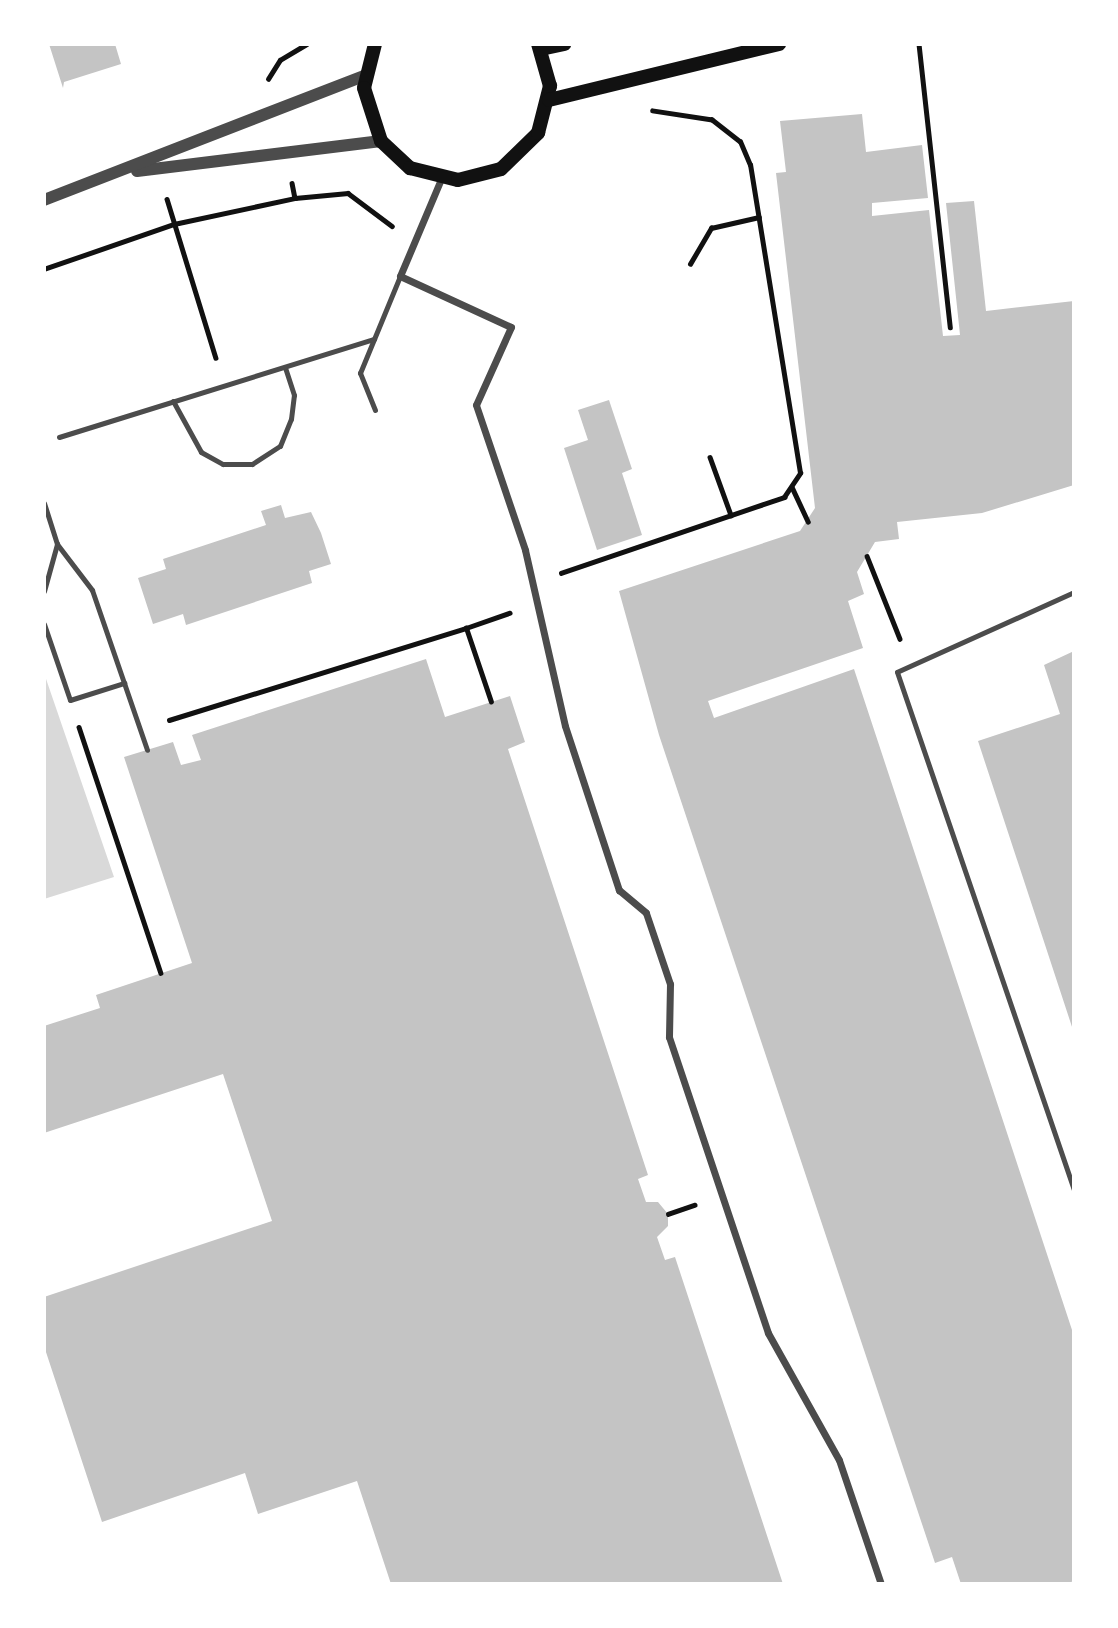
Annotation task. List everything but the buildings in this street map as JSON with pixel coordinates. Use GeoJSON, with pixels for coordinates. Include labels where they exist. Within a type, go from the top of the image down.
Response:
{"type":"FeatureCollection","features":[{"type":"Feature","properties":{"kind":"main road"},"geometry":{"type":"LineString","coordinates":[[375,44],[366,75],[366,107],[381,141],[410,167],[441,179],[475,179],[516,159],[538,133],[549,100],[539,46],[564,44]]}},
{"type":"Feature","properties":{"kind":"main road"},"geometry":{"type":"LineString","coordinates":[[549,100],[639,75],[779,44]]}},
{"type":"Feature","properties":{"kind":"street"},"geometry":{"type":"LineString","coordinates":[[130,172],[174,146],[366,75]]}},
{"type":"Feature","properties":{"kind":"street"},"geometry":{"type":"LineString","coordinates":[[44,200],[130,172],[381,141]]}},
{"type":"Feature","properties":{"kind":"street"},"geometry":{"type":"LineString","coordinates":[[441,179],[400,276],[511,327],[476,405],[525,550],[565,726],[619,890],[646,913],[670,984],[669,1037],[768,1333],[839,1460],[881,1584]]}},
{"type":"Feature","properties":{"kind":"lane"},"geometry":{"type":"LineString","coordinates":[[375,410],[360,373],[400,276]]}},
{"type":"Feature","properties":{"kind":"lane"},"geometry":{"type":"LineString","coordinates":[[59,437],[374,339]]}},
{"type":"Feature","properties":{"kind":"lane"},"geometry":{"type":"LineString","coordinates":[[173,401],[201,452],[223,464],[252,464],[280,446],[291,419],[294,395],[285,367]]}},
{"type":"Feature","properties":{"kind":"lane"},"geometry":{"type":"LineString","coordinates":[[44,503],[57,544],[93,590],[147,750]]}},
{"type":"Feature","properties":{"kind":"lane"},"geometry":{"type":"LineString","coordinates":[[44,591],[57,544]]}},
{"type":"Feature","properties":{"kind":"lane"},"geometry":{"type":"LineString","coordinates":[[1074,592],[897,672],[1074,1190]]}},
{"type":"Feature","properties":{"kind":"lane"},"geometry":{"type":"LineString","coordinates":[[44,624],[70,700],[124,683]]}},
{"type":"Feature","properties":{"kind":"path"},"geometry":{"type":"LineString","coordinates":[[919,44],[950,327]]}},
{"type":"Feature","properties":{"kind":"path"},"geometry":{"type":"LineString","coordinates":[[532,583],[784,498],[800,473],[759,217],[740,142],[712,120],[647,111],[639,75]]}},
{"type":"Feature","properties":{"kind":"path"},"geometry":{"type":"LineString","coordinates":[[159,169],[225,386]]}},
{"type":"Feature","properties":{"kind":"path"},"geometry":{"type":"LineString","coordinates":[[44,269],[174,224],[295,198]]}},
{"type":"Feature","properties":{"kind":"path"},"geometry":{"type":"LineString","coordinates":[[690,264],[711,228],[759,217]]}},
{"type":"Feature","properties":{"kind":"path"},"geometry":{"type":"LineString","coordinates":[[710,457],[731,515]]}},
{"type":"Feature","properties":{"kind":"path"},"geometry":{"type":"LineString","coordinates":[[792,486],[808,520]]}},
{"type":"Feature","properties":{"kind":"path"},"geometry":{"type":"LineString","coordinates":[[867,556],[911,665]]}},
{"type":"Feature","properties":{"kind":"path"},"geometry":{"type":"LineString","coordinates":[[167,711],[170,723],[536,604]]}},
{"type":"Feature","properties":{"kind":"path"},"geometry":{"type":"LineString","coordinates":[[466,628],[491,702]]}},
{"type":"Feature","properties":{"kind":"path"},"geometry":{"type":"LineString","coordinates":[[70,700],[161,973]]}},
{"type":"Feature","properties":{"kind":"shaded area"},"geometry":{"type":"Polygon","coordinates":[[[44,673],[114,877],[44,899],[44,673]]]}}]}
